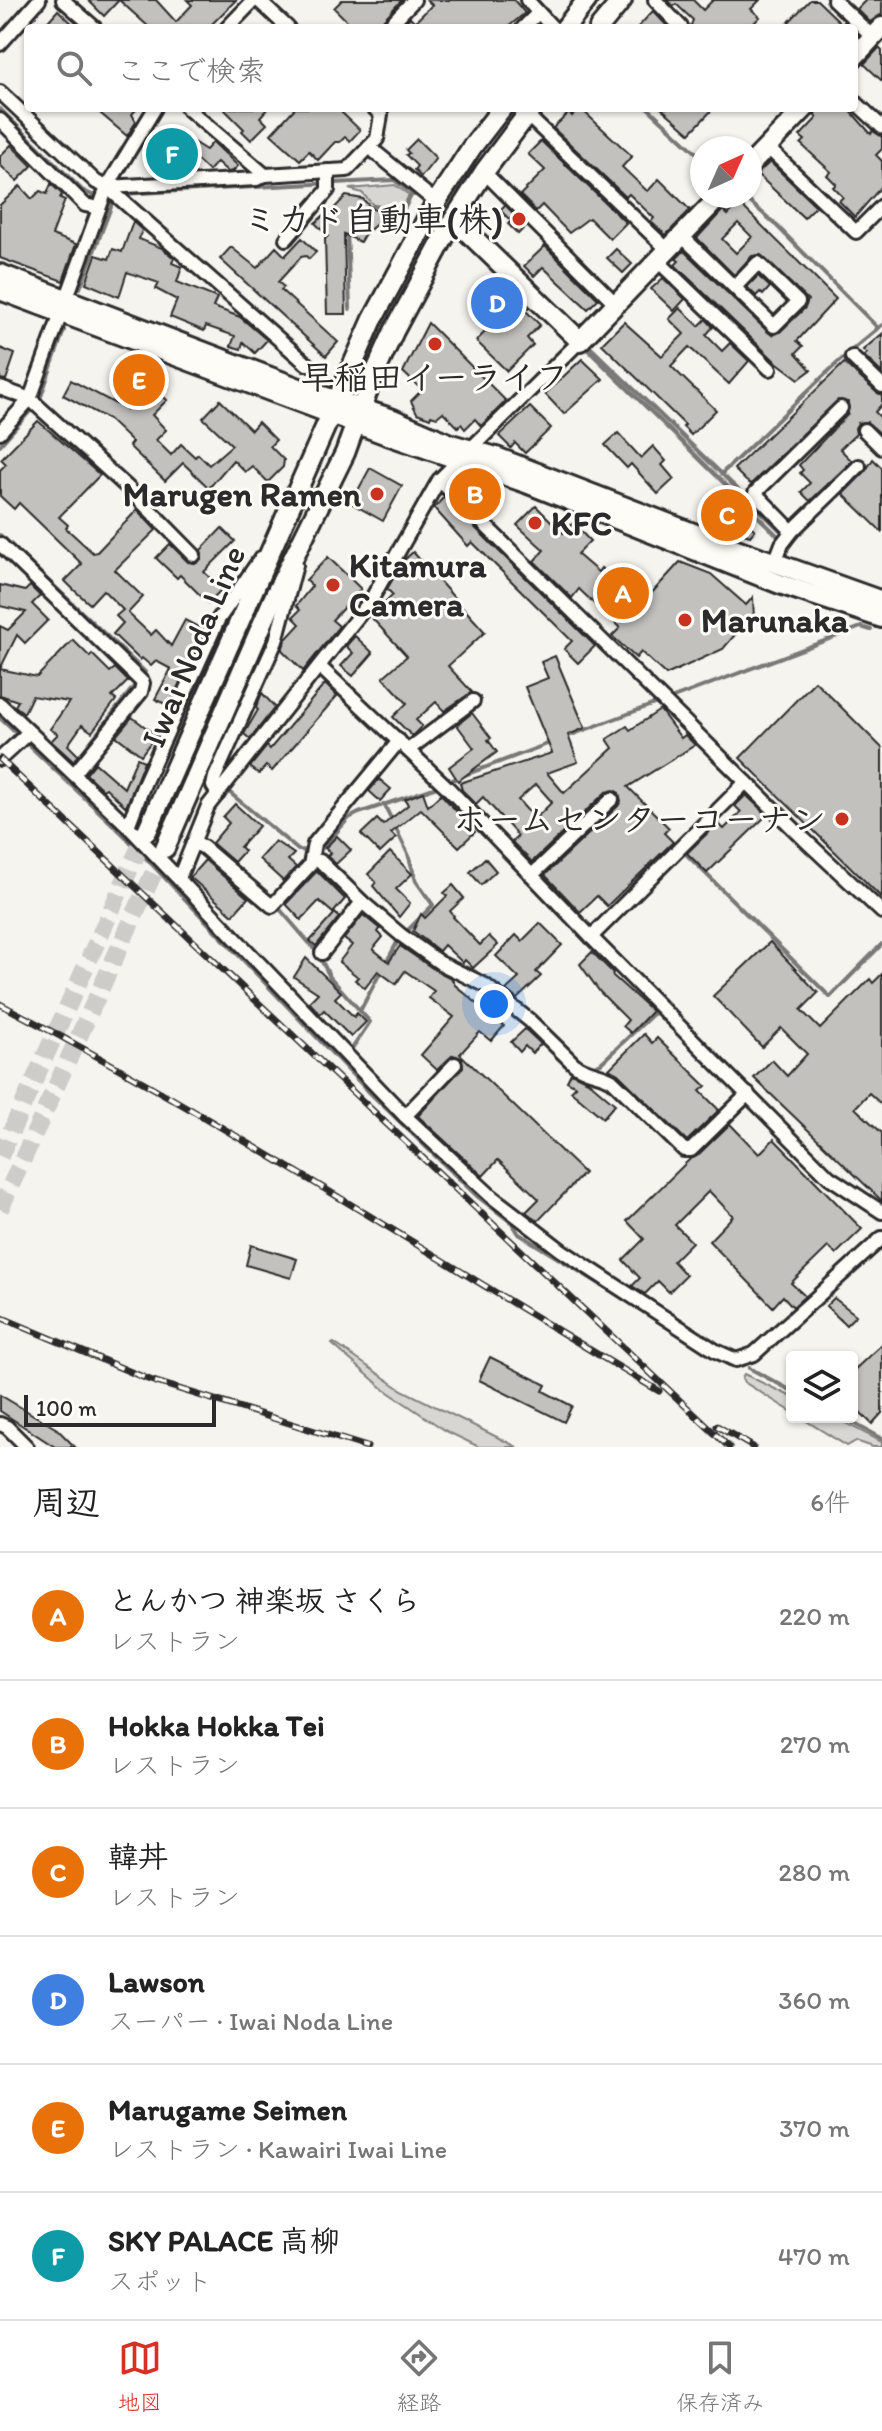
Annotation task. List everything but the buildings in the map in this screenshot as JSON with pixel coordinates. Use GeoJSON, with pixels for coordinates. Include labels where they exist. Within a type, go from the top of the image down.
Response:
{"type":"FeatureCollection","features":[{"type":"Feature","properties":{"kind":"main road"},"geometry":{"type":"LineString","coordinates":[[568,24],[587,0]]}},
{"type":"Feature","properties":{"kind":"main road"},"geometry":{"type":"LineString","coordinates":[[602,24],[622,0]]}},
{"type":"Feature","properties":{"kind":"main road"},"geometry":{"type":"LineString","coordinates":[[858,53],[878,32]]}},
{"type":"Feature","properties":{"kind":"main road","name":"Iwai Noda Line"},"geometry":{"type":"LineString","coordinates":[[147,831],[380,305],[436,202],[499,112]]}},
{"type":"Feature","properties":{"kind":"main road","name":"Iwai Noda Line"},"geometry":{"type":"LineString","coordinates":[[165,848],[275,595],[345,453],[394,331],[454,219],[484,172],[529,112]]}},
{"type":"Feature","properties":{"kind":"main road"},"geometry":{"type":"LineString","coordinates":[[762,152],[801,112]]}},
{"type":"Feature","properties":{"kind":"main road"},"geometry":{"type":"LineString","coordinates":[[454,219],[580,341],[709,208]]}},
{"type":"Feature","properties":{"kind":"main road"},"geometry":{"type":"LineString","coordinates":[[0,274],[65,305],[334,407],[660,526],[714,541],[882,601]]}},
{"type":"Feature","properties":{"kind":"main road"},"geometry":{"type":"LineString","coordinates":[[0,290],[65,305]]}},
{"type":"Feature","properties":{"kind":"main road"},"geometry":{"type":"LineString","coordinates":[[660,526],[780,584],[882,618]]}},
{"type":"Feature","properties":{"kind":"main road"},"geometry":{"type":"LineString","coordinates":[[714,541],[742,560],[783,576],[780,584]]}},
{"type":"Feature","properties":{"kind":"street"},"geometry":{"type":"LineString","coordinates":[[0,44],[39,0]]}},
{"type":"Feature","properties":{"kind":"street"},"geometry":{"type":"LineString","coordinates":[[63,0],[90,24]]}},
{"type":"Feature","properties":{"kind":"street"},"geometry":{"type":"LineString","coordinates":[[231,24],[256,0],[283,24]]}},
{"type":"Feature","properties":{"kind":"street"},"geometry":{"type":"LineString","coordinates":[[391,24],[414,0]]}},
{"type":"Feature","properties":{"kind":"street"},"geometry":{"type":"LineString","coordinates":[[527,0],[549,24]]}},
{"type":"Feature","properties":{"kind":"street"},"geometry":{"type":"LineString","coordinates":[[655,0],[678,24]]}},
{"type":"Feature","properties":{"kind":"street"},"geometry":{"type":"LineString","coordinates":[[834,0],[878,32]]}},
{"type":"Feature","properties":{"kind":"street"},"geometry":{"type":"LineString","coordinates":[[527,24],[538,13]]}},
{"type":"Feature","properties":{"kind":"street"},"geometry":{"type":"LineString","coordinates":[[1,94],[13,121],[44,150],[85,205],[100,206]]}},
{"type":"Feature","properties":{"kind":"street"},"geometry":{"type":"LineString","coordinates":[[858,105],[882,127]]}},
{"type":"Feature","properties":{"kind":"street"},"geometry":{"type":"LineString","coordinates":[[0,432],[30,399],[100,206],[153,112]]}},
{"type":"Feature","properties":{"kind":"street"},"geometry":{"type":"LineString","coordinates":[[192,112],[265,175]]}},
{"type":"Feature","properties":{"kind":"street"},"geometry":{"type":"LineString","coordinates":[[286,239],[328,180],[347,170],[377,139],[381,115],[378,112]]}},
{"type":"Feature","properties":{"kind":"street"},"geometry":{"type":"LineString","coordinates":[[531,112],[770,369]]}},
{"type":"Feature","properties":{"kind":"street"},"geometry":{"type":"LineString","coordinates":[[13,121],[44,150],[123,201],[307,364]]}},
{"type":"Feature","properties":{"kind":"street"},"geometry":{"type":"LineString","coordinates":[[369,147],[436,202]]}},
{"type":"Feature","properties":{"kind":"street"},"geometry":{"type":"LineString","coordinates":[[767,147],[856,232],[882,206]]}},
{"type":"Feature","properties":{"kind":"street"},"geometry":{"type":"LineString","coordinates":[[484,172],[616,304]]}},
{"type":"Feature","properties":{"kind":"street"},"geometry":{"type":"LineString","coordinates":[[109,190],[257,179],[265,175],[328,180]]}},
{"type":"Feature","properties":{"kind":"street"},"geometry":{"type":"LineString","coordinates":[[682,236],[774,326],[798,302],[758,263],[735,287]]}},
{"type":"Feature","properties":{"kind":"street"},"geometry":{"type":"LineString","coordinates":[[179,878],[208,806],[377,592],[439,480],[580,341]]}},
{"type":"Feature","properties":{"kind":"street"},"geometry":{"type":"LineString","coordinates":[[852,357],[882,386]]}},
{"type":"Feature","properties":{"kind":"street"},"geometry":{"type":"LineString","coordinates":[[0,388],[30,399],[128,488],[194,555]]}},
{"type":"Feature","properties":{"kind":"street"},"geometry":{"type":"LineString","coordinates":[[792,531],[755,493],[841,408]]}},
{"type":"Feature","properties":{"kind":"street"},"geometry":{"type":"LineString","coordinates":[[864,430],[882,448]]}},
{"type":"Feature","properties":{"kind":"street"},"geometry":{"type":"LineString","coordinates":[[775,562],[782,544],[792,531],[859,466]]}},
{"type":"Feature","properties":{"kind":"street"},"geometry":{"type":"LineString","coordinates":[[439,480],[882,912]]}},
{"type":"Feature","properties":{"kind":"street"},"geometry":{"type":"LineString","coordinates":[[0,544],[143,683],[141,692],[74,774]]}},
{"type":"Feature","properties":{"kind":"street"},"geometry":{"type":"LineString","coordinates":[[128,826],[218,620],[272,544]]}},
{"type":"Feature","properties":{"kind":"street"},"geometry":{"type":"LineString","coordinates":[[218,794],[213,786],[215,777],[276,641],[299,550]]}},
{"type":"Feature","properties":{"kind":"street"},"geometry":{"type":"LineString","coordinates":[[319,666],[447,787],[829,1177],[882,1212]]}},
{"type":"Feature","properties":{"kind":"street"},"geometry":{"type":"LineString","coordinates":[[193,843],[203,847],[272,906],[310,865],[314,844],[403,746],[473,701]]}},
{"type":"Feature","properties":{"kind":"street"},"geometry":{"type":"LineString","coordinates":[[0,704],[25,736],[74,774],[128,826],[405,1116],[491,1196],[561,1250],[716,1351],[736,1360],[754,1354],[882,1238]]}},
{"type":"Feature","properties":{"kind":"street"},"geometry":{"type":"LineString","coordinates":[[0,759],[25,736]]}},
{"type":"Feature","properties":{"kind":"street"},"geometry":{"type":"LineString","coordinates":[[591,937],[746,782]]}},
{"type":"Feature","properties":{"kind":"street"},"geometry":{"type":"LineString","coordinates":[[532,875],[612,799]]}},
{"type":"Feature","properties":{"kind":"street"},"geometry":{"type":"LineString","coordinates":[[314,856],[402,935],[440,963],[485,985],[529,1020],[581,1070],[612,1080],[684,1150],[691,1150],[748,1094]]}},
{"type":"Feature","properties":{"kind":"street"},"geometry":{"type":"LineString","coordinates":[[322,953],[362,902]]}},
{"type":"Feature","properties":{"kind":"street"},"geometry":{"type":"LineString","coordinates":[[405,1116],[455,1064]]}},
{"type":"Feature","properties":{"kind":"street"},"geometry":{"type":"LineString","coordinates":[[0,1424],[27,1447]]}},
{"type":"Feature","properties":{"kind":"shaded area"},"geometry":{"type":"Polygon","coordinates":[[[395,185],[409,195],[402,209],[373,205],[362,193],[349,189],[395,185]]]}},
{"type":"Feature","properties":{"kind":"shaded area"},"geometry":{"type":"Polygon","coordinates":[[[334,1343],[402,1390],[517,1447],[479,1447],[446,1431],[385,1390],[334,1343]]]}},
{"type":"Feature","properties":{"kind":"shaded area"},"geometry":{"type":"Polygon","coordinates":[[[744,1374],[786,1394],[786,1408],[744,1382],[744,1374]]]}},
{"type":"Feature","properties":{"kind":"shaded area"},"geometry":{"type":"Polygon","coordinates":[[[810,1423],[846,1423],[882,1442],[882,1447],[856,1441],[847,1446],[810,1423]]]}},
{"type":"Feature","properties":{"kind":"waterway"},"geometry":{"type":"LineString","coordinates":[[537,0],[548,12]]}},
{"type":"Feature","properties":{"kind":"waterway"},"geometry":{"type":"LineString","coordinates":[[0,109],[82,190],[92,195],[103,195]]}},
{"type":"Feature","properties":{"kind":"waterway"},"geometry":{"type":"LineString","coordinates":[[652,112],[690,147]]}},
{"type":"Feature","properties":{"kind":"waterway"},"geometry":{"type":"LineString","coordinates":[[120,194],[394,180],[414,195]]}},
{"type":"Feature","properties":{"kind":"waterway"},"geometry":{"type":"LineString","coordinates":[[367,211],[373,206],[403,211],[412,194]]}},
{"type":"Feature","properties":{"kind":"waterway"},"geometry":{"type":"LineString","coordinates":[[80,288],[111,207],[111,195]]}},
{"type":"Feature","properties":{"kind":"waterway"},"geometry":{"type":"LineString","coordinates":[[757,208],[878,328]]}},
{"type":"Feature","properties":{"kind":"waterway"},"geometry":{"type":"LineString","coordinates":[[347,230],[350,309]]}},
{"type":"Feature","properties":{"kind":"waterway"},"geometry":{"type":"LineString","coordinates":[[721,474],[820,379],[882,325]]}},
{"type":"Feature","properties":{"kind":"waterway"},"geometry":{"type":"LineString","coordinates":[[40,399],[64,330]]}},
{"type":"Feature","properties":{"kind":"waterway"},"geometry":{"type":"LineString","coordinates":[[584,346],[588,345],[783,533]]}},
{"type":"Feature","properties":{"kind":"waterway"},"geometry":{"type":"LineString","coordinates":[[584,346],[779,537]]}},
{"type":"Feature","properties":{"kind":"waterway"},"geometry":{"type":"LineString","coordinates":[[0,445],[32,409]]}},
{"type":"Feature","properties":{"kind":"waterway"},"geometry":{"type":"LineString","coordinates":[[0,535],[145,672],[143,674]]}},
{"type":"Feature","properties":{"kind":"waterway"},"geometry":{"type":"LineString","coordinates":[[673,698],[861,627],[871,630]]}},
{"type":"Feature","properties":{"kind":"waterway"},"geometry":{"type":"LineString","coordinates":[[74,763],[135,685]]}},
{"type":"Feature","properties":{"kind":"waterway"},"geometry":{"type":"LineString","coordinates":[[566,737],[657,703]]}},
{"type":"Feature","properties":{"kind":"waterway"},"geometry":{"type":"LineString","coordinates":[[0,718],[124,835],[369,1092],[478,1197],[512,1223],[519,1234],[666,1325]]}},
{"type":"Feature","properties":{"kind":"waterway"},"geometry":{"type":"LineString","coordinates":[[452,780],[550,743]]}},
{"type":"Feature","properties":{"kind":"waterway"},"geometry":{"type":"LineString","coordinates":[[229,792],[298,850],[320,851],[349,818],[440,786]]}},
{"type":"Feature","properties":{"kind":"waterway"},"geometry":{"type":"LineString","coordinates":[[384,804],[408,854],[416,881],[433,905],[399,939],[386,963]]}},
{"type":"Feature","properties":{"kind":"waterway"},"geometry":{"type":"LineString","coordinates":[[685,853],[830,997],[882,944]]}},
{"type":"Feature","properties":{"kind":"waterway"},"geometry":{"type":"LineString","coordinates":[[278,907],[317,952],[330,977],[370,1022],[351,1050]]}},
{"type":"Feature","properties":{"kind":"waterway"},"geometry":{"type":"LineString","coordinates":[[449,961],[473,970],[529,1012]]}},
{"type":"Feature","properties":{"kind":"waterway"},"geometry":{"type":"LineString","coordinates":[[360,1011],[381,971]]}},
{"type":"Feature","properties":{"kind":"waterway"},"geometry":{"type":"LineString","coordinates":[[592,1067],[601,1063],[655,1012]]}},
{"type":"Feature","properties":{"kind":"waterway"},"geometry":{"type":"LineString","coordinates":[[717,1358],[729,1365]]}},
{"type":"Feature","properties":{"kind":"waterway"},"geometry":{"type":"LineString","coordinates":[[749,1368],[786,1388]]}},
{"type":"Feature","properties":{"kind":"waterway"},"geometry":{"type":"LineString","coordinates":[[853,1423],[882,1439]]}},
{"type":"Feature","properties":{"kind":"tunnel"},"geometry":{"type":"LineString","coordinates":[[0,1156],[147,831]]}},
{"type":"Feature","properties":{"kind":"tunnel"},"geometry":{"type":"LineString","coordinates":[[0,1209],[165,848]]}},
{"type":"Feature","properties":{"kind":"railway"},"geometry":{"type":"LineString","coordinates":[[0,759],[729,1447]]}},
{"type":"Feature","properties":{"kind":"railway"},"geometry":{"type":"LineString","coordinates":[[0,1004],[250,1144],[659,1391]]}},
{"type":"Feature","properties":{"kind":"railway"},"geometry":{"type":"LineString","coordinates":[[0,1317],[150,1380],[367,1447]]}},
{"type":"Feature","properties":{"kind":"railway"},"geometry":{"type":"LineString","coordinates":[[717,1426],[753,1447]]}},
{"type":"Feature","properties":{"kind":"place","name":"SKY PALACE 高柳"},"geometry":{"type":"Point","coordinates":[172,154]}},
{"type":"Feature","properties":{"kind":"place","name":"ミカド自動車(株)"},"geometry":{"type":"Point","coordinates":[519,219]}},
{"type":"Feature","properties":{"kind":"place","name":"Lawson"},"geometry":{"type":"Point","coordinates":[497,303]}},
{"type":"Feature","properties":{"kind":"place","name":"早稲田イーライフ"},"geometry":{"type":"Point","coordinates":[435,344]}},
{"type":"Feature","properties":{"kind":"place","name":"Marugame Seimen"},"geometry":{"type":"Point","coordinates":[139,380]}},
{"type":"Feature","properties":{"kind":"place","name":"Marugen Ramen"},"geometry":{"type":"Point","coordinates":[377,494]}},
{"type":"Feature","properties":{"kind":"place","name":"Hokka Hokka Tei"},"geometry":{"type":"Point","coordinates":[475,494]}},
{"type":"Feature","properties":{"kind":"place","name":"韓丼"},"geometry":{"type":"Point","coordinates":[727,515]}},
{"type":"Feature","properties":{"kind":"place","name":"KFC"},"geometry":{"type":"Point","coordinates":[535,523]}},
{"type":"Feature","properties":{"kind":"place","name":"Kitamura Camera"},"geometry":{"type":"Point","coordinates":[333,585]}},
{"type":"Feature","properties":{"kind":"place","name":"とんかつ 神楽坂 さくら"},"geometry":{"type":"Point","coordinates":[623,593]}},
{"type":"Feature","properties":{"kind":"place","name":"Marunaka"},"geometry":{"type":"Point","coordinates":[685,620]}},
{"type":"Feature","properties":{"kind":"place","name":"ホームセンターコーナン"},"geometry":{"type":"Point","coordinates":[842,819]}}]}
